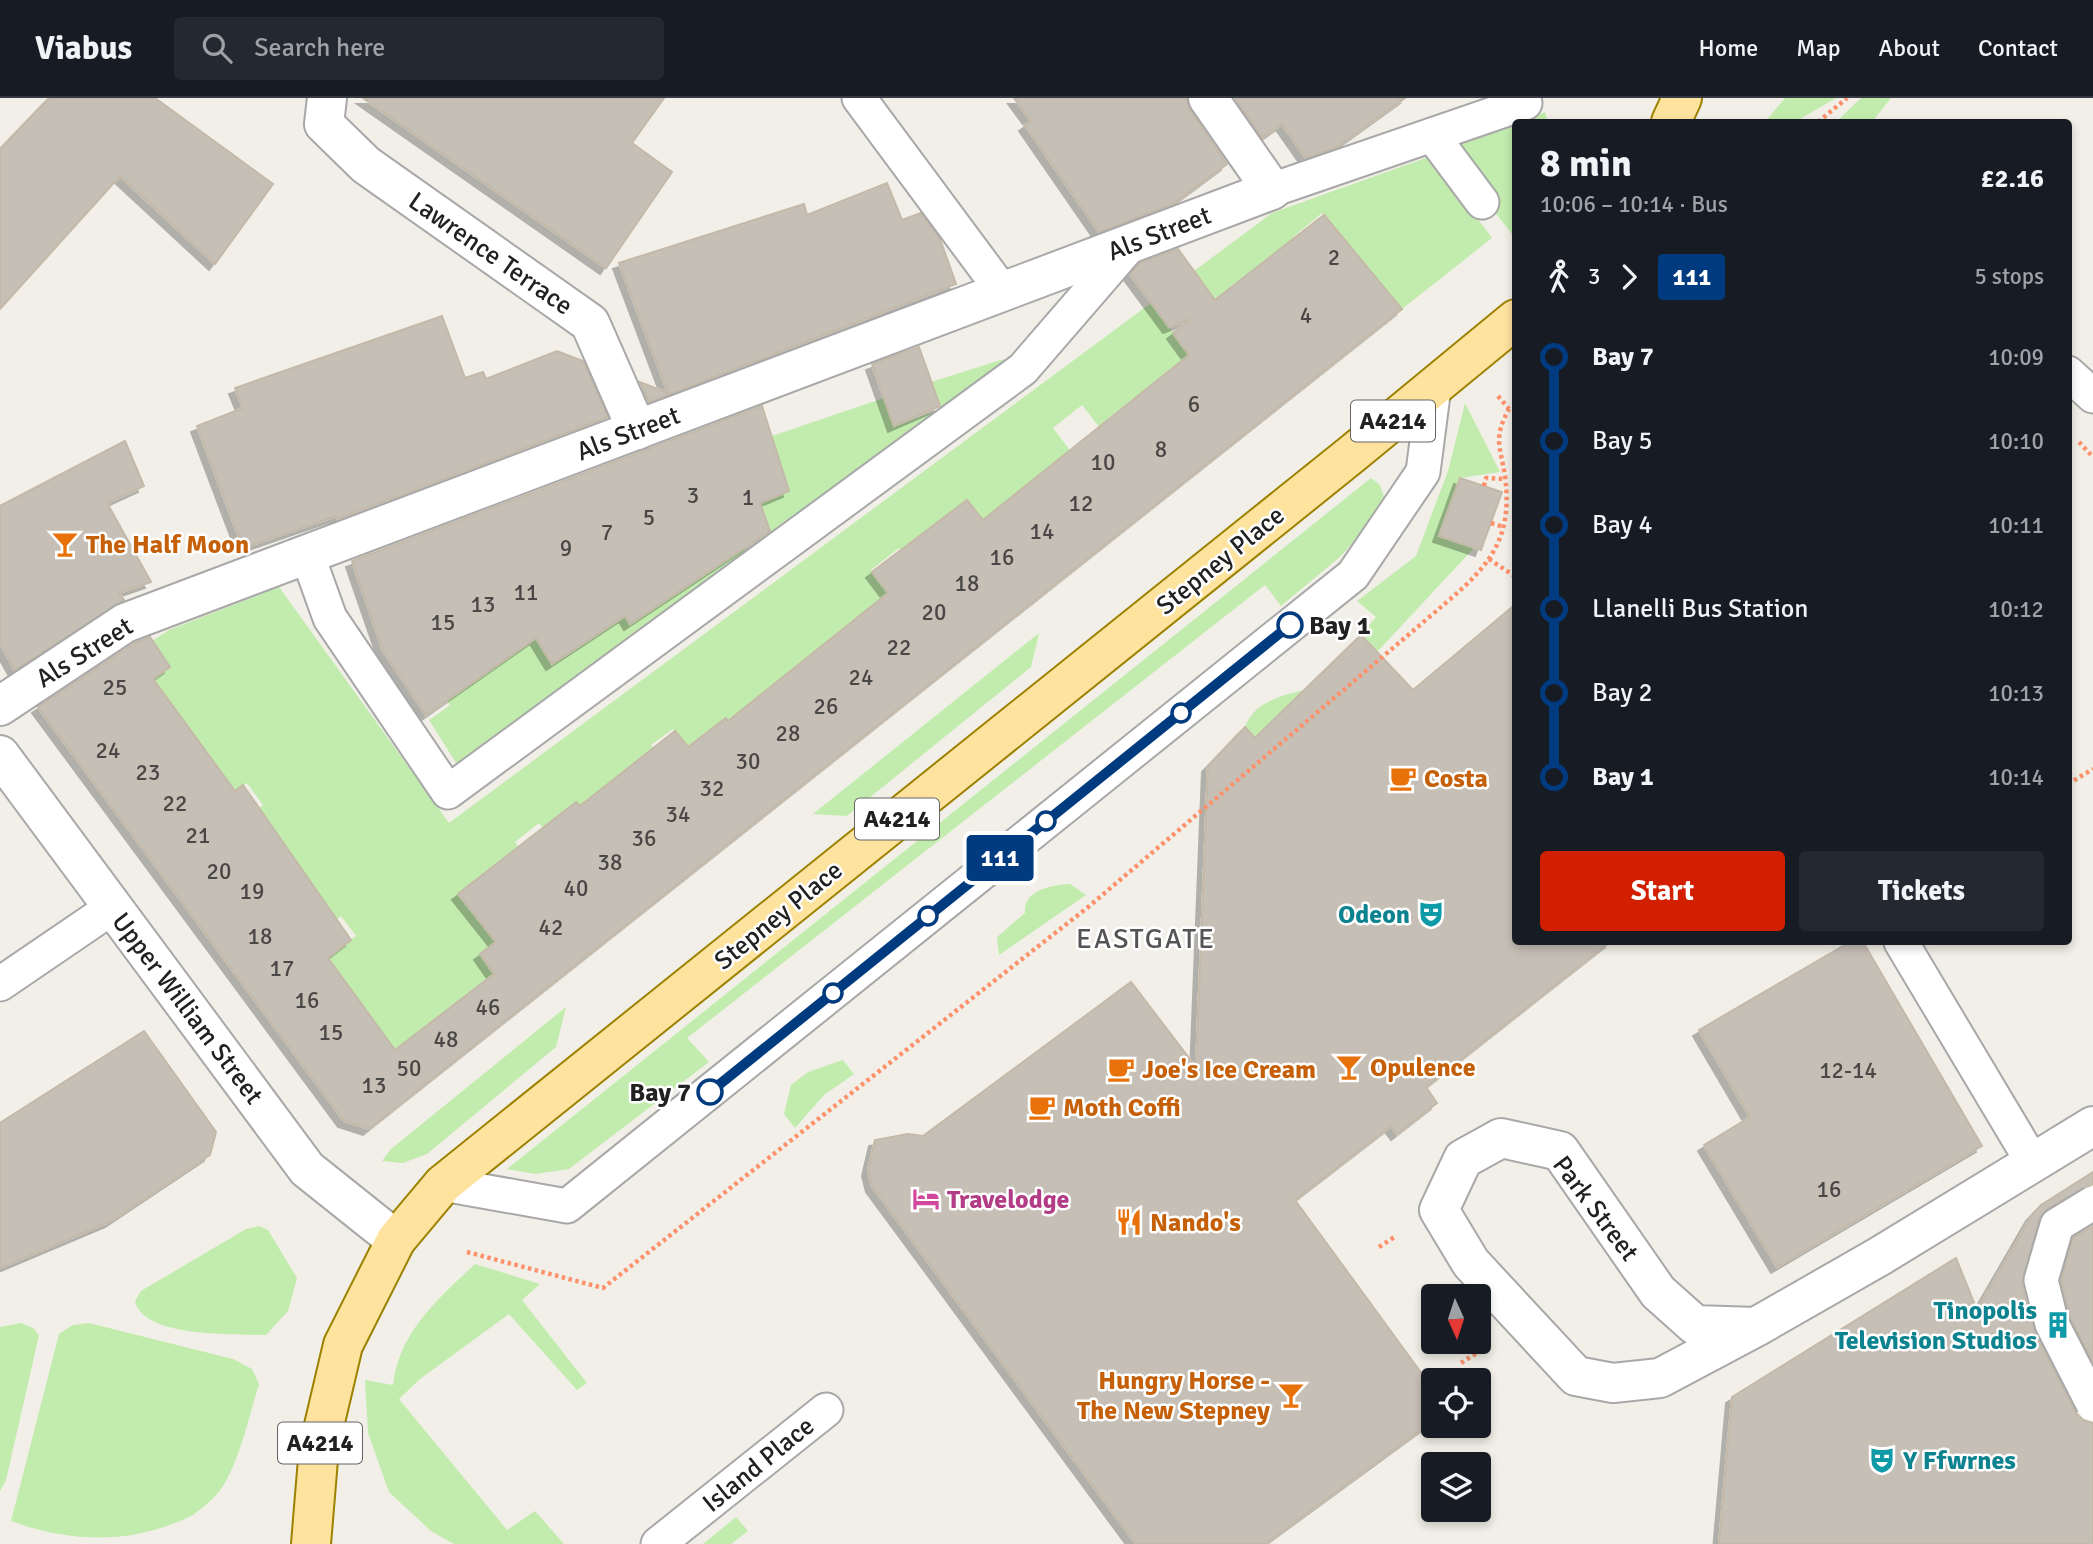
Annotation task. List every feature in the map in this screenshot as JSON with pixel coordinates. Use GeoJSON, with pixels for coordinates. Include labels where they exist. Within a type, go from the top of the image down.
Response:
{"type":"FeatureCollection","features":[{"type":"Feature","properties":{"kind":"main road"},"geometry":{"type":"LineString","coordinates":[[1672,119],[1682,98]]}},
{"type":"Feature","properties":{"kind":"main road","name":"Stepney Place"},"geometry":{"type":"LineString","coordinates":[[311,1544],[319,1447],[343,1345],[396,1240],[443,1184],[1512,322]]}},
{"type":"Feature","properties":{"kind":"street","name":"Lawrence Terrace"},"geometry":{"type":"LineString","coordinates":[[327,98],[324,124],[366,165],[590,323],[637,430]]}},
{"type":"Feature","properties":{"kind":"street"},"geometry":{"type":"LineString","coordinates":[[1208,98],[1272,190]]}},
{"type":"Feature","properties":{"kind":"street","name":"Als Street"},"geometry":{"type":"LineString","coordinates":[[0,706],[125,623],[1272,190]]}},
{"type":"Feature","properties":{"kind":"street","name":"Upper William Street"},"geometry":{"type":"LineString","coordinates":[[0,755],[307,1169],[396,1240]]}},
{"type":"Feature","properties":{"kind":"street","name":"Park Street"},"geometry":{"type":"LineString","coordinates":[[1756,1328],[1695,1325],[1658,1292],[1560,1151],[1501,1138],[1463,1159],[1439,1210],[1471,1263],[1576,1376],[1613,1383],[1660,1378],[1756,1328],[2093,1126]]}},
{"type":"Feature","properties":{"kind":"lane"},"geometry":{"type":"LineString","coordinates":[[859,98],[1003,292]]}},
{"type":"Feature","properties":{"kind":"lane"},"geometry":{"type":"LineString","coordinates":[[1272,190],[1525,103]]}},
{"type":"Feature","properties":{"kind":"lane"},"geometry":{"type":"LineString","coordinates":[[1432,135],[1482,202]]}},
{"type":"Feature","properties":{"kind":"lane"},"geometry":{"type":"LineString","coordinates":[[307,554],[330,618],[448,792],[1023,369],[1131,244]]}},
{"type":"Feature","properties":{"kind":"lane"},"geometry":{"type":"LineString","coordinates":[[2072,377],[2093,396]]}},
{"type":"Feature","properties":{"kind":"lane"},"geometry":{"type":"LineString","coordinates":[[443,1184],[568,1206],[1343,584],[1353,575],[1423,472],[1434,387]]}},
{"type":"Feature","properties":{"kind":"lane"},"geometry":{"type":"LineString","coordinates":[[0,984],[113,907]]}},
{"type":"Feature","properties":{"kind":"lane"},"geometry":{"type":"LineString","coordinates":[[1903,945],[2033,1163]]}},
{"type":"Feature","properties":{"kind":"lane"},"geometry":{"type":"LineString","coordinates":[[2093,1203],[2057,1224],[2040,1280],[2052,1324],[2093,1404]]}},
{"type":"Feature","properties":{"kind":"lane","name":"Island Place"},"geometry":{"type":"LineString","coordinates":[[658,1544],[826,1410]]}},
{"type":"Feature","properties":{"kind":"path"},"geometry":{"type":"LineString","coordinates":[[1822,119],[1847,98]]}},
{"type":"Feature","properties":{"kind":"path"},"geometry":{"type":"LineString","coordinates":[[467,1252],[603,1288],[1087,908],[1437,611],[1467,584],[1489,559],[1508,518],[1497,430],[1512,408]]}},
{"type":"Feature","properties":{"kind":"path"},"geometry":{"type":"LineString","coordinates":[[1484,486],[1486,478],[1505,479]]}},
{"type":"Feature","properties":{"kind":"path"},"geometry":{"type":"LineString","coordinates":[[1491,523],[1504,527]]}},
{"type":"Feature","properties":{"kind":"path"},"geometry":{"type":"LineString","coordinates":[[1489,559],[1512,574]]}},
{"type":"Feature","properties":{"kind":"path"},"geometry":{"type":"LineString","coordinates":[[2072,782],[2093,769]]}},
{"type":"Feature","properties":{"kind":"green space"},"geometry":{"type":"Polygon","coordinates":[[[1785,98],[1836,98],[1800,119],[1768,119],[1785,98]]]}},
{"type":"Feature","properties":{"kind":"green space"},"geometry":{"type":"Polygon","coordinates":[[[1861,98],[1891,98],[1874,119],[1839,119],[1861,98]]]}},
{"type":"Feature","properties":{"kind":"green space"},"geometry":{"type":"Polygon","coordinates":[[[1545,112],[1547,119],[1525,119],[1545,112]]]}},
{"type":"Feature","properties":{"kind":"green space"},"geometry":{"type":"Polygon","coordinates":[[[1512,123],[1512,234],[1444,147],[1512,123]]]}},
{"type":"Feature","properties":{"kind":"green space"},"geometry":{"type":"Polygon","coordinates":[[[1431,156],[1492,238],[1402,309],[1322,213],[1293,237],[1326,277],[1308,382],[1300,390],[1243,434],[1183,359],[1153,383],[1184,424],[1165,438],[1133,399],[1108,418],[1140,459],[1130,466],[1082,405],[1053,428],[1095,483],[967,574],[929,528],[909,543],[947,591],[938,598],[899,548],[871,570],[915,626],[866,666],[839,632],[741,711],[765,742],[753,751],[726,719],[712,778],[673,729],[651,745],[693,798],[616,852],[576,802],[552,820],[591,871],[581,878],[539,823],[515,842],[555,898],[508,856],[459,894],[496,942],[480,955],[495,974],[379,1062],[361,1057],[386,1038],[326,959],[356,936],[341,916],[287,956],[274,886],[300,867],[268,820],[251,815],[263,805],[247,783],[192,822],[114,707],[170,667],[152,641],[169,630],[279,587],[449,823],[1151,303],[1179,341],[1221,309],[1194,271],[1272,213],[1431,156]]]}},
{"type":"Feature","properties":{"kind":"green space"},"geometry":{"type":"Polygon","coordinates":[[[1004,359],[1006,363],[771,534],[760,503],[789,490],[772,436],[884,398],[895,426],[941,409],[931,382],[1004,359]]]}},
{"type":"Feature","properties":{"kind":"green space"},"geometry":{"type":"Polygon","coordinates":[[[1465,403],[1500,472],[1460,478],[1439,536],[1474,548],[1377,652],[1361,635],[1376,617],[1357,601],[1416,556],[1448,471],[1465,403]]]}},
{"type":"Feature","properties":{"kind":"green space"},"geometry":{"type":"Polygon","coordinates":[[[1371,478],[1380,485],[1384,497],[1381,510],[1341,556],[1281,606],[1265,585],[687,1038],[709,1062],[569,1169],[535,1174],[507,1169],[1371,478]]]}},
{"type":"Feature","properties":{"kind":"green space"},"geometry":{"type":"Polygon","coordinates":[[[727,514],[746,552],[458,766],[429,720],[450,705],[406,644],[499,664],[517,651],[512,600],[552,664],[567,653],[554,588],[590,640],[608,627],[579,581],[727,514]]]}},
{"type":"Feature","properties":{"kind":"green space"},"geometry":{"type":"Polygon","coordinates":[[[1039,633],[1031,667],[847,816],[813,814],[1039,633]]]}},
{"type":"Feature","properties":{"kind":"green space"},"geometry":{"type":"Polygon","coordinates":[[[1304,690],[1321,707],[1261,744],[1245,727],[1249,718],[1261,706],[1304,690]]]}},
{"type":"Feature","properties":{"kind":"green space"},"geometry":{"type":"Polygon","coordinates":[[[1070,884],[1086,895],[999,955],[997,937],[1025,913],[1026,905],[1034,894],[1047,888],[1070,884]]]}},
{"type":"Feature","properties":{"kind":"green space"},"geometry":{"type":"Polygon","coordinates":[[[566,1007],[556,1047],[427,1154],[403,1163],[382,1161],[391,1149],[566,1007]]]}},
{"type":"Feature","properties":{"kind":"green space"},"geometry":{"type":"Polygon","coordinates":[[[843,1060],[854,1074],[824,1095],[795,1128],[784,1114],[791,1085],[808,1072],[843,1060]]]}},
{"type":"Feature","properties":{"kind":"green space"},"geometry":{"type":"Polygon","coordinates":[[[259,1226],[268,1230],[297,1278],[288,1311],[266,1335],[191,1332],[154,1322],[142,1313],[135,1301],[141,1291],[246,1229],[259,1226]]]}},
{"type":"Feature","properties":{"kind":"green space"},"geometry":{"type":"Polygon","coordinates":[[[475,1264],[540,1284],[522,1300],[587,1383],[577,1390],[509,1314],[420,1379],[399,1399],[507,1530],[535,1511],[564,1544],[454,1544],[431,1531],[389,1492],[368,1433],[365,1380],[393,1385],[403,1349],[422,1318],[475,1264]]]}},
{"type":"Feature","properties":{"kind":"green space"},"geometry":{"type":"Polygon","coordinates":[[[21,1323],[33,1328],[39,1335],[6,1480],[0,1491],[0,1327],[21,1323]]]}},
{"type":"Feature","properties":{"kind":"green space"},"geometry":{"type":"Polygon","coordinates":[[[89,1323],[233,1359],[252,1369],[259,1384],[236,1458],[220,1491],[193,1515],[149,1531],[104,1538],[58,1534],[11,1521],[59,1334],[73,1325],[89,1323]]]}},
{"type":"Feature","properties":{"kind":"green space"},"geometry":{"type":"Polygon","coordinates":[[[736,1517],[748,1531],[731,1544],[703,1544],[736,1517]]]}},
{"type":"Feature","properties":{"kind":"building"},"geometry":{"type":"Polygon","coordinates":[[[49,98],[155,98],[273,184],[215,264],[120,176],[0,309],[0,149],[49,98]]]}},
{"type":"Feature","properties":{"kind":"building"},"geometry":{"type":"Polygon","coordinates":[[[363,98],[664,98],[632,143],[672,172],[606,268],[363,98]]]}},
{"type":"Feature","properties":{"kind":"building"},"geometry":{"type":"Polygon","coordinates":[[[1014,98],[1186,98],[1190,110],[1227,164],[1173,204],[1099,232],[1025,125],[1031,121],[1014,98]]]}},
{"type":"Feature","properties":{"kind":"building"},"geometry":{"type":"Polygon","coordinates":[[[1235,98],[1405,98],[1337,147],[1306,158],[1282,124],[1262,138],[1235,98]]]}},
{"type":"Feature","properties":{"kind":"building"},"geometry":{"type":"Polygon","coordinates":[[[887,183],[902,220],[921,213],[940,239],[956,284],[649,402],[640,382],[668,393],[619,263],[804,204],[807,215],[887,183]]]}},
{"type":"Feature","properties":{"kind":"building"},"geometry":{"type":"Polygon","coordinates":[[[1324,215],[1402,309],[369,1129],[344,1121],[38,707],[135,643],[150,637],[170,667],[153,679],[235,791],[243,785],[351,940],[328,958],[395,1050],[494,974],[480,954],[496,942],[458,894],[576,802],[580,806],[675,731],[688,747],[726,718],[728,721],[888,593],[872,572],[967,500],[983,520],[1189,355],[1173,333],[1191,319],[1169,327],[1130,274],[1140,263],[1178,249],[1215,300],[1324,215]]]}},
{"type":"Feature","properties":{"kind":"building"},"geometry":{"type":"Polygon","coordinates":[[[442,316],[465,378],[483,372],[486,379],[557,351],[583,361],[608,417],[337,519],[336,516],[243,548],[197,426],[243,408],[235,388],[442,316]]]}},
{"type":"Feature","properties":{"kind":"building"},"geometry":{"type":"Polygon","coordinates":[[[919,347],[940,406],[894,426],[872,364],[919,347]]]}},
{"type":"Feature","properties":{"kind":"building"},"geometry":{"type":"Polygon","coordinates":[[[762,406],[789,491],[760,503],[770,531],[630,624],[625,616],[552,664],[536,638],[426,715],[383,651],[352,561],[762,406]]]}},
{"type":"Feature","properties":{"kind":"building","name":"The Half Moon"},"geometry":{"type":"Polygon","coordinates":[[[125,441],[144,486],[107,503],[151,582],[119,593],[124,600],[15,670],[0,644],[0,506],[125,441]]]}},
{"type":"Feature","properties":{"kind":"building"},"geometry":{"type":"Polygon","coordinates":[[[1460,478],[1502,492],[1481,550],[1439,536],[1460,478]]]}},
{"type":"Feature","properties":{"kind":"building"},"geometry":{"type":"Polygon","coordinates":[[[1512,607],[1512,945],[1606,945],[1426,1087],[1437,1103],[1397,1134],[1391,1126],[1295,1200],[1421,1373],[1421,1430],[1265,1544],[1136,1544],[872,1186],[868,1170],[875,1140],[908,1134],[923,1136],[1131,982],[1196,1067],[1208,766],[1245,727],[1255,738],[1361,635],[1413,690],[1512,607]]]}},
{"type":"Feature","properties":{"kind":"building"},"geometry":{"type":"Polygon","coordinates":[[[1845,945],[1865,945],[1982,1146],[1777,1267],[1704,1145],[1750,1117],[1699,1030],[1845,945]]]}},
{"type":"Feature","properties":{"kind":"building"},"geometry":{"type":"Polygon","coordinates":[[[144,1031],[216,1132],[210,1155],[111,1221],[0,1268],[0,1123],[144,1031]]]}},
{"type":"Feature","properties":{"kind":"building","name":"Y Ffwrnes"},"geometry":{"type":"Polygon","coordinates":[[[2093,1172],[2093,1184],[2047,1209],[2039,1219],[2022,1284],[2035,1333],[2076,1413],[2083,1420],[2093,1423],[2093,1544],[1719,1544],[1732,1397],[1956,1258],[1977,1310],[2032,1215],[2041,1205],[2093,1172]]]}},
{"type":"Feature","properties":{"kind":"building"},"geometry":{"type":"Polygon","coordinates":[[[2093,1226],[2093,1362],[2070,1317],[2061,1280],[2073,1238],[2093,1226]]]}},
{"type":"Feature","properties":{"kind":"bus line","name":"111"},"geometry":{"type":"LineString","coordinates":[[710,1092],[1290,625]]}},
{"type":"Feature","properties":{"kind":"place","name":"The Half Moon"},"geometry":{"type":"Point","coordinates":[65,544]}},
{"type":"Feature","properties":{"kind":"place","name":"Bay 1"},"geometry":{"type":"Point","coordinates":[1290,625]}},
{"type":"Feature","properties":{"kind":"place","name":"Costa"},"geometry":{"type":"Point","coordinates":[1403,778]}},
{"type":"Feature","properties":{"kind":"place","name":"Odeon"},"geometry":{"type":"Point","coordinates":[1431,914]}},
{"type":"Feature","properties":{"kind":"place","name":"Opulence"},"geometry":{"type":"Point","coordinates":[1349,1067]}},
{"type":"Feature","properties":{"kind":"place","name":"Joe's Ice Cream"},"geometry":{"type":"Point","coordinates":[1121,1069]}},
{"type":"Feature","properties":{"kind":"place","name":"Bay 7"},"geometry":{"type":"Point","coordinates":[710,1092]}},
{"type":"Feature","properties":{"kind":"place","name":"Moth Coffi"},"geometry":{"type":"Point","coordinates":[1042,1107]}},
{"type":"Feature","properties":{"kind":"place","name":"Travelodge"},"geometry":{"type":"Point","coordinates":[926,1199]}},
{"type":"Feature","properties":{"kind":"place","name":"Nando's"},"geometry":{"type":"Point","coordinates":[1129,1222]}},
{"type":"Feature","properties":{"kind":"place","name":"Tinopolis Television Studios"},"geometry":{"type":"Point","coordinates":[2058,1325]}},
{"type":"Feature","properties":{"kind":"place","name":"Hungry Horse - The New Stepney"},"geometry":{"type":"Point","coordinates":[1291,1395]}},
{"type":"Feature","properties":{"kind":"place","name":"Y Ffwrnes"},"geometry":{"type":"Point","coordinates":[1882,1460]}},
{"type":"Feature","properties":{"kind":"district","name":"EASTGATE"},"geometry":{"type":"Point","coordinates":[1146,938]}}]}
